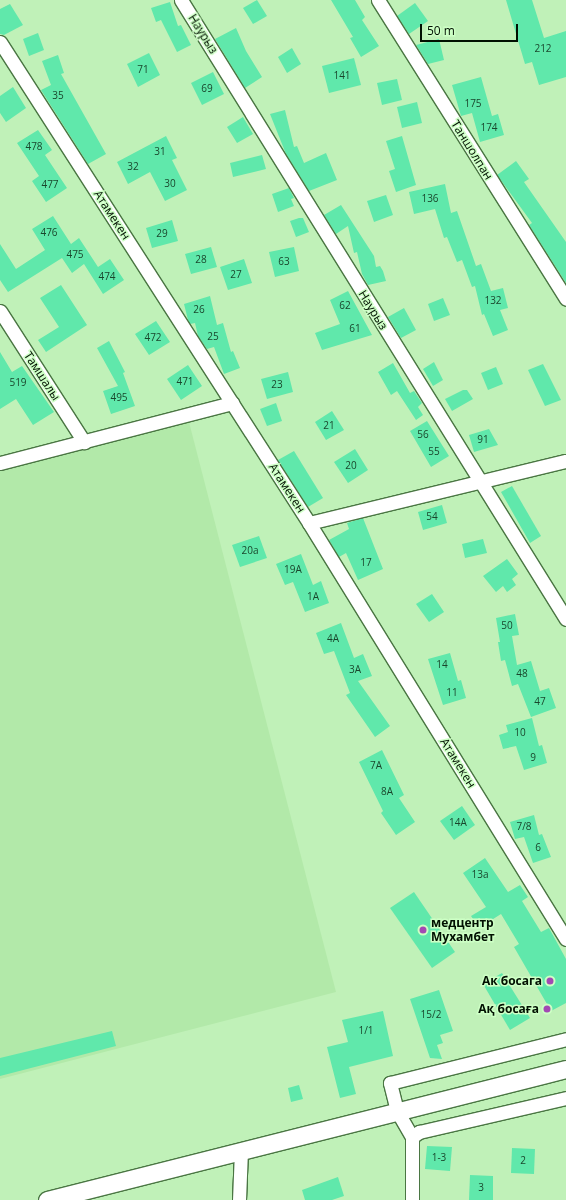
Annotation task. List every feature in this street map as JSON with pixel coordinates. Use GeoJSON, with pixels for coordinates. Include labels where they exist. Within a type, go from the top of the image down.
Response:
{"type":"FeatureCollection","features":[{"type":"Feature","properties":{"kind":"main road"},"geometry":{"type":"LineString","coordinates":[[47,1200],[566,1069]]}},
{"type":"Feature","properties":{"kind":"street","name":"Наурыз"},"geometry":{"type":"LineString","coordinates":[[181,0],[566,619]]}},
{"type":"Feature","properties":{"kind":"street","name":"Таншолпан"},"geometry":{"type":"LineString","coordinates":[[378,0],[566,299]]}},
{"type":"Feature","properties":{"kind":"street","name":"Атамекен"},"geometry":{"type":"LineString","coordinates":[[0,42],[309,523],[566,939]]}},
{"type":"Feature","properties":{"kind":"street","name":"Тамшалы"},"geometry":{"type":"LineString","coordinates":[[0,311],[84,442]]}},
{"type":"Feature","properties":{"kind":"street"},"geometry":{"type":"LineString","coordinates":[[0,463],[232,403]]}},
{"type":"Feature","properties":{"kind":"street"},"geometry":{"type":"LineString","coordinates":[[309,523],[480,483],[566,461]]}},
{"type":"Feature","properties":{"kind":"street"},"geometry":{"type":"LineString","coordinates":[[412,1200],[412,1137],[397,1111],[390,1083],[566,1039]]}},
{"type":"Feature","properties":{"kind":"street"},"geometry":{"type":"LineString","coordinates":[[412,1137],[419,1132],[566,1098]]}},
{"type":"Feature","properties":{"kind":"street"},"geometry":{"type":"LineString","coordinates":[[239,1200],[242,1150]]}},
{"type":"Feature","properties":{"kind":"shaded area"},"geometry":{"type":"Polygon","coordinates":[[[189,422],[336,992],[0,1079],[0,470],[189,422]]]}},
{"type":"Feature","properties":{"kind":"building"},"geometry":{"type":"Polygon","coordinates":[[[257,0],[267,16],[253,24],[243,8],[257,0]]]}},
{"type":"Feature","properties":{"kind":"building"},"geometry":{"type":"Polygon","coordinates":[[[331,0],[355,0],[365,17],[362,20],[379,46],[361,57],[350,38],[353,37],[331,0]]]}},
{"type":"Feature","properties":{"kind":"building"},"geometry":{"type":"Polygon","coordinates":[[[506,0],[532,0],[544,38],[566,31],[566,77],[539,85],[532,62],[525,64],[506,0]]]}},
{"type":"Feature","properties":{"kind":"building"},"geometry":{"type":"Polygon","coordinates":[[[170,2],[178,26],[181,25],[191,45],[177,52],[161,20],[156,22],[151,8],[170,2]]]}},
{"type":"Feature","properties":{"kind":"building"},"geometry":{"type":"Polygon","coordinates":[[[415,3],[428,21],[409,34],[397,16],[415,3]]]}},
{"type":"Feature","properties":{"kind":"building"},"geometry":{"type":"Polygon","coordinates":[[[10,4],[23,25],[4,35],[0,34],[0,9],[10,4]]]}},
{"type":"Feature","properties":{"kind":"building"},"geometry":{"type":"Polygon","coordinates":[[[236,28],[246,51],[262,77],[245,88],[215,39],[236,28]]]}},
{"type":"Feature","properties":{"kind":"building"},"geometry":{"type":"Polygon","coordinates":[[[38,33],[44,50],[29,56],[23,39],[38,33]]]}},
{"type":"Feature","properties":{"kind":"building"},"geometry":{"type":"Polygon","coordinates":[[[439,39],[444,60],[428,64],[416,45],[439,39]]]}},
{"type":"Feature","properties":{"kind":"building"},"geometry":{"type":"Polygon","coordinates":[[[292,48],[301,64],[287,73],[278,57],[292,48]]]}},
{"type":"Feature","properties":{"kind":"building"},"geometry":{"type":"Polygon","coordinates":[[[149,53],[160,75],[138,87],[127,64],[149,53]]]}},
{"type":"Feature","properties":{"kind":"building"},"geometry":{"type":"Polygon","coordinates":[[[58,55],[64,73],[61,74],[106,154],[88,164],[41,90],[51,85],[42,61],[58,55]]]}},
{"type":"Feature","properties":{"kind":"building"},"geometry":{"type":"Polygon","coordinates":[[[354,58],[361,85],[329,93],[322,66],[354,58]]]}},
{"type":"Feature","properties":{"kind":"building"},"geometry":{"type":"Polygon","coordinates":[[[213,72],[224,94],[202,105],[191,83],[213,72]]]}},
{"type":"Feature","properties":{"kind":"building"},"geometry":{"type":"Polygon","coordinates":[[[481,77],[492,116],[498,114],[504,135],[480,142],[472,113],[461,116],[452,85],[481,77]]]}},
{"type":"Feature","properties":{"kind":"building"},"geometry":{"type":"Polygon","coordinates":[[[397,79],[402,100],[382,105],[377,83],[397,79]]]}},
{"type":"Feature","properties":{"kind":"building"},"geometry":{"type":"Polygon","coordinates":[[[13,87],[26,108],[6,122],[0,113],[0,96],[13,87]]]}},
{"type":"Feature","properties":{"kind":"building"},"geometry":{"type":"Polygon","coordinates":[[[417,102],[422,123],[402,128],[397,107],[417,102]]]}},
{"type":"Feature","properties":{"kind":"building"},"geometry":{"type":"Polygon","coordinates":[[[285,110],[294,147],[297,146],[304,163],[326,153],[337,180],[309,191],[286,154],[270,114],[285,110]]]}},
{"type":"Feature","properties":{"kind":"building"},"geometry":{"type":"Polygon","coordinates":[[[243,117],[253,134],[237,143],[227,127],[243,117]]]}},
{"type":"Feature","properties":{"kind":"building"},"geometry":{"type":"Polygon","coordinates":[[[38,130],[52,150],[45,155],[67,188],[46,202],[32,181],[39,176],[17,143],[38,130]]]}},
{"type":"Feature","properties":{"kind":"building"},"geometry":{"type":"Polygon","coordinates":[[[166,136],[177,158],[172,160],[187,190],[165,201],[150,172],[128,184],[117,162],[166,136]]]}},
{"type":"Feature","properties":{"kind":"building"},"geometry":{"type":"Polygon","coordinates":[[[402,136],[416,185],[396,192],[389,171],[395,169],[386,141],[402,136]]]}},
{"type":"Feature","properties":{"kind":"building"},"geometry":{"type":"Polygon","coordinates":[[[262,155],[266,169],[233,177],[230,163],[262,155]]]}},
{"type":"Feature","properties":{"kind":"building"},"geometry":{"type":"Polygon","coordinates":[[[516,161],[529,179],[524,182],[566,242],[566,283],[529,225],[532,223],[497,175],[516,161]]]}},
{"type":"Feature","properties":{"kind":"building"},"geometry":{"type":"Polygon","coordinates":[[[445,184],[451,213],[457,211],[476,266],[481,264],[491,291],[503,288],[508,308],[500,310],[508,330],[493,336],[484,314],[482,315],[475,286],[472,287],[462,260],[457,262],[447,237],[444,238],[435,209],[414,214],[409,192],[445,184]]]}},
{"type":"Feature","properties":{"kind":"building"},"geometry":{"type":"Polygon","coordinates":[[[289,188],[294,198],[291,199],[294,206],[278,212],[272,194],[289,188]]]}},
{"type":"Feature","properties":{"kind":"building"},"geometry":{"type":"Polygon","coordinates":[[[386,195],[393,215],[374,222],[367,201],[386,195]]]}},
{"type":"Feature","properties":{"kind":"building"},"geometry":{"type":"Polygon","coordinates":[[[341,205],[374,256],[376,267],[380,266],[383,271],[386,281],[368,285],[362,274],[357,252],[354,253],[348,226],[336,234],[324,215],[341,205]]]}},
{"type":"Feature","properties":{"kind":"building"},"geometry":{"type":"Polygon","coordinates":[[[53,216],[71,244],[79,238],[98,267],[110,259],[124,280],[103,294],[84,264],[72,273],[62,258],[8,292],[0,280],[0,244],[16,269],[45,250],[32,229],[53,216]]]}},
{"type":"Feature","properties":{"kind":"building"},"geometry":{"type":"Polygon","coordinates":[[[303,218],[309,232],[296,237],[290,221],[303,218]]]}},
{"type":"Feature","properties":{"kind":"building"},"geometry":{"type":"Polygon","coordinates":[[[172,220],[178,241],[152,248],[146,228],[172,220]]]}},
{"type":"Feature","properties":{"kind":"building"},"geometry":{"type":"Polygon","coordinates":[[[211,247],[217,267],[191,274],[185,254],[211,247]]]}},
{"type":"Feature","properties":{"kind":"building"},"geometry":{"type":"Polygon","coordinates":[[[294,247],[299,271],[275,277],[269,252],[294,247]]]}},
{"type":"Feature","properties":{"kind":"building"},"geometry":{"type":"Polygon","coordinates":[[[244,259],[252,283],[228,290],[220,267],[244,259]]]}},
{"type":"Feature","properties":{"kind":"building"},"geometry":{"type":"Polygon","coordinates":[[[61,285],[87,325],[46,352],[38,340],[59,327],[40,298],[61,285]]]}},
{"type":"Feature","properties":{"kind":"building"},"geometry":{"type":"Polygon","coordinates":[[[348,291],[372,335],[322,350],[315,333],[340,324],[330,300],[348,291]]]}},
{"type":"Feature","properties":{"kind":"building"},"geometry":{"type":"Polygon","coordinates":[[[210,296],[217,325],[223,323],[231,352],[233,351],[240,368],[224,374],[214,347],[207,349],[198,336],[195,323],[190,324],[184,304],[210,296]]]}},
{"type":"Feature","properties":{"kind":"building"},"geometry":{"type":"Polygon","coordinates":[[[443,298],[450,315],[434,321],[428,304],[443,298]]]}},
{"type":"Feature","properties":{"kind":"building"},"geometry":{"type":"Polygon","coordinates":[[[404,308],[416,330],[401,338],[388,317],[404,308]]]}},
{"type":"Feature","properties":{"kind":"building"},"geometry":{"type":"Polygon","coordinates":[[[156,321],[170,342],[149,355],[135,334],[156,321]]]}},
{"type":"Feature","properties":{"kind":"building"},"geometry":{"type":"Polygon","coordinates":[[[109,341],[125,372],[123,373],[135,406],[111,414],[103,391],[118,386],[97,348],[109,341]]]}},
{"type":"Feature","properties":{"kind":"building"},"geometry":{"type":"Polygon","coordinates":[[[0,352],[12,372],[22,366],[54,412],[33,425],[16,399],[0,409],[0,352]]]}},
{"type":"Feature","properties":{"kind":"building"},"geometry":{"type":"Polygon","coordinates":[[[434,362],[443,380],[433,386],[423,369],[434,362]]]}},
{"type":"Feature","properties":{"kind":"building"},"geometry":{"type":"Polygon","coordinates":[[[393,363],[410,393],[414,391],[422,403],[418,407],[423,415],[416,420],[397,391],[391,395],[378,372],[393,363]]]}},
{"type":"Feature","properties":{"kind":"building"},"geometry":{"type":"Polygon","coordinates":[[[543,364],[561,400],[545,406],[528,370],[543,364]]]}},
{"type":"Feature","properties":{"kind":"building"},"geometry":{"type":"Polygon","coordinates":[[[188,365],[202,386],[181,400],[167,379],[188,365]]]}},
{"type":"Feature","properties":{"kind":"building"},"geometry":{"type":"Polygon","coordinates":[[[496,367],[503,384],[488,390],[481,373],[496,367]]]}},
{"type":"Feature","properties":{"kind":"building"},"geometry":{"type":"Polygon","coordinates":[[[288,372],[293,392],[267,399],[261,379],[288,372]]]}},
{"type":"Feature","properties":{"kind":"building"},"geometry":{"type":"Polygon","coordinates":[[[463,390],[467,390],[473,399],[452,411],[445,399],[463,390]]]}},
{"type":"Feature","properties":{"kind":"building"},"geometry":{"type":"Polygon","coordinates":[[[276,403],[282,421],[267,426],[260,409],[276,403]]]}},
{"type":"Feature","properties":{"kind":"building"},"geometry":{"type":"Polygon","coordinates":[[[332,411],[344,430],[326,440],[315,422],[332,411]]]}},
{"type":"Feature","properties":{"kind":"building"},"geometry":{"type":"Polygon","coordinates":[[[427,421],[449,456],[431,467],[410,431],[427,421]]]}},
{"type":"Feature","properties":{"kind":"building"},"geometry":{"type":"Polygon","coordinates":[[[489,429],[498,445],[474,452],[469,435],[489,429]]]}},
{"type":"Feature","properties":{"kind":"building"},"geometry":{"type":"Polygon","coordinates":[[[355,449],[368,470],[348,483],[334,462],[355,449]]]}},
{"type":"Feature","properties":{"kind":"building"},"geometry":{"type":"Polygon","coordinates":[[[294,451],[323,498],[308,507],[278,460],[294,451]]]}},
{"type":"Feature","properties":{"kind":"building"},"geometry":{"type":"Polygon","coordinates":[[[512,486],[541,536],[530,543],[501,492],[512,486]]]}},
{"type":"Feature","properties":{"kind":"building"},"geometry":{"type":"Polygon","coordinates":[[[442,505],[447,523],[423,530],[418,512],[442,505]]]}},
{"type":"Feature","properties":{"kind":"building"},"geometry":{"type":"Polygon","coordinates":[[[363,518],[383,569],[358,580],[346,553],[339,557],[329,540],[349,529],[347,523],[363,518]]]}},
{"type":"Feature","properties":{"kind":"building"},"geometry":{"type":"Polygon","coordinates":[[[259,536],[267,558],[240,567],[232,545],[259,536]]]}},
{"type":"Feature","properties":{"kind":"building"},"geometry":{"type":"Polygon","coordinates":[[[483,539],[487,553],[465,558],[462,544],[483,539]]]}},
{"type":"Feature","properties":{"kind":"building"},"geometry":{"type":"Polygon","coordinates":[[[301,554],[313,585],[321,581],[329,603],[305,612],[293,582],[285,585],[276,564],[301,554]]]}},
{"type":"Feature","properties":{"kind":"building"},"geometry":{"type":"Polygon","coordinates":[[[507,559],[518,574],[512,579],[516,585],[507,592],[503,586],[496,592],[483,576],[507,559]]]}},
{"type":"Feature","properties":{"kind":"building"},"geometry":{"type":"Polygon","coordinates":[[[432,594],[444,612],[429,622],[416,604],[432,594]]]}},
{"type":"Feature","properties":{"kind":"building"},"geometry":{"type":"Polygon","coordinates":[[[515,614],[519,635],[512,636],[517,665],[531,661],[540,691],[549,688],[556,708],[531,717],[518,684],[512,686],[505,660],[501,661],[498,642],[500,642],[496,618],[515,614]]]}},
{"type":"Feature","properties":{"kind":"building"},"geometry":{"type":"Polygon","coordinates":[[[341,623],[354,658],[363,654],[372,676],[358,681],[390,726],[375,737],[346,695],[350,693],[334,651],[324,654],[316,633],[341,623]]]}},
{"type":"Feature","properties":{"kind":"building"},"geometry":{"type":"Polygon","coordinates":[[[450,653],[458,681],[461,680],[466,698],[443,705],[428,659],[450,653]]]}},
{"type":"Feature","properties":{"kind":"building"},"geometry":{"type":"Polygon","coordinates":[[[532,718],[539,746],[542,745],[547,763],[524,770],[516,746],[503,749],[499,735],[508,732],[506,725],[532,718]]]}},
{"type":"Feature","properties":{"kind":"building"},"geometry":{"type":"Polygon","coordinates":[[[382,750],[404,795],[399,798],[415,822],[396,835],[381,813],[383,811],[359,762],[382,750]]]}},
{"type":"Feature","properties":{"kind":"building"},"geometry":{"type":"Polygon","coordinates":[[[462,806],[475,825],[454,840],[440,821],[462,806]]]}},
{"type":"Feature","properties":{"kind":"building"},"geometry":{"type":"Polygon","coordinates":[[[534,815],[539,835],[542,834],[551,857],[533,863],[524,837],[515,839],[510,822],[534,815]]]}},
{"type":"Feature","properties":{"kind":"building"},"geometry":{"type":"Polygon","coordinates":[[[485,858],[508,892],[520,885],[528,897],[522,901],[541,932],[549,928],[566,959],[566,1003],[551,1011],[514,947],[519,944],[501,914],[479,928],[471,916],[486,907],[463,873],[485,858]]]}},
{"type":"Feature","properties":{"kind":"building","name":"медцентр Мухамбет"},"geometry":{"type":"Polygon","coordinates":[[[414,892],[455,952],[432,968],[390,908],[414,892]]]}},
{"type":"Feature","properties":{"kind":"building"},"geometry":{"type":"Polygon","coordinates":[[[502,973],[530,1018],[510,1030],[483,984],[502,973]]]}},
{"type":"Feature","properties":{"kind":"building"},"geometry":{"type":"Polygon","coordinates":[[[439,990],[453,1031],[440,1035],[443,1043],[437,1045],[442,1059],[430,1058],[410,999],[439,990]]]}},
{"type":"Feature","properties":{"kind":"building"},"geometry":{"type":"Polygon","coordinates":[[[383,1011],[393,1056],[349,1067],[356,1094],[340,1098],[327,1047],[348,1042],[342,1020],[383,1011]]]}},
{"type":"Feature","properties":{"kind":"building"},"geometry":{"type":"Polygon","coordinates":[[[112,1031],[116,1046],[0,1076],[0,1058],[112,1031]]]}},
{"type":"Feature","properties":{"kind":"building"},"geometry":{"type":"Polygon","coordinates":[[[299,1085],[303,1099],[291,1102],[288,1088],[299,1085]]]}},
{"type":"Feature","properties":{"kind":"building"},"geometry":{"type":"Polygon","coordinates":[[[427,1146],[452,1147],[450,1171],[425,1169],[427,1146]]]}},
{"type":"Feature","properties":{"kind":"building"},"geometry":{"type":"Polygon","coordinates":[[[512,1148],[535,1149],[534,1174],[511,1173],[512,1148]]]}},
{"type":"Feature","properties":{"kind":"building"},"geometry":{"type":"Polygon","coordinates":[[[470,1175],[493,1176],[493,1200],[469,1200],[470,1175]]]}},
{"type":"Feature","properties":{"kind":"building"},"geometry":{"type":"Polygon","coordinates":[[[338,1177],[344,1196],[332,1200],[305,1200],[302,1190],[338,1177]]]}},
{"type":"Feature","properties":{"kind":"place","name":"медцентр Мухамбет"},"geometry":{"type":"Point","coordinates":[423,930]}},
{"type":"Feature","properties":{"kind":"place","name":"Ак босага"},"geometry":{"type":"Point","coordinates":[550,981]}},
{"type":"Feature","properties":{"kind":"place","name":"Ақ босаға"},"geometry":{"type":"Point","coordinates":[547,1009]}}]}
